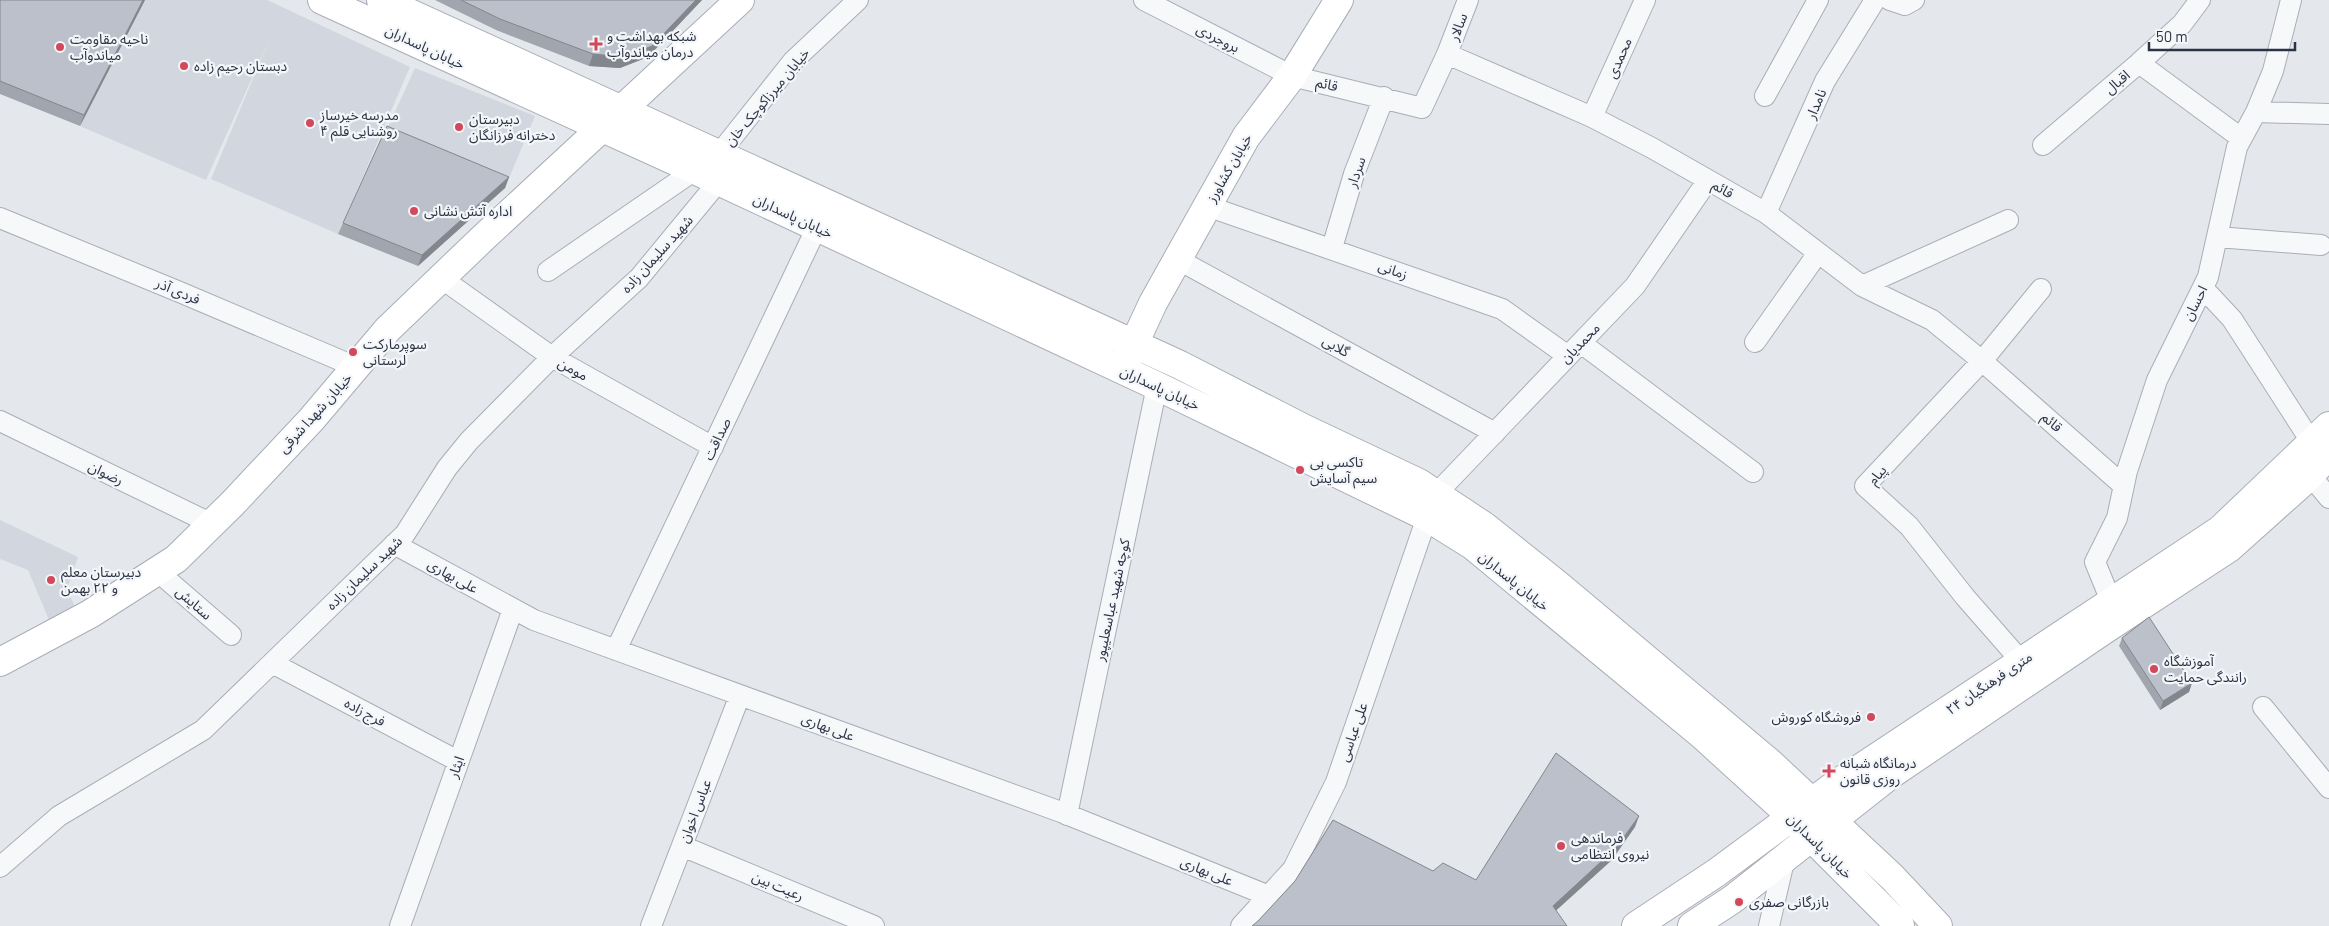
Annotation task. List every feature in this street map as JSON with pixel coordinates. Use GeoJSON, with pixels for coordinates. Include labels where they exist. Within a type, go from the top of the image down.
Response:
{"type":"FeatureCollection","features":[{"type":"Feature","properties":{"kind":"main road","name":"خیابان پاسداران"},"geometry":{"type":"LineString","coordinates":[[322,0],[707,176],[1157,386],[1432,506],[1484,526],[1558,585],[1723,723],[1822,830],[1900,926]]}},
{"type":"Feature","properties":{"kind":"main road","name":"خیابان پاسداران"},"geometry":{"type":"LineString","coordinates":[[381,0],[1180,365],[1304,429],[1419,483],[1432,506]]}},
{"type":"Feature","properties":{"kind":"main road","name":"خیابان شهدا شرقی"},"geometry":{"type":"LineString","coordinates":[[0,662],[90,614],[176,559],[212,524],[310,420],[388,329],[621,109],[740,0]]}},
{"type":"Feature","properties":{"kind":"main road","name":"خیابان کشاورز"},"geometry":{"type":"LineString","coordinates":[[1122,370],[1153,303],[1246,137],[1292,76],[1339,0]]}},
{"type":"Feature","properties":{"kind":"main road","name":"۲۴ متری فرهنگیان"},"geometry":{"type":"LineString","coordinates":[[1692,926],[1733,899],[1890,775],[2229,548],[2310,475],[2323,441]]}},
{"type":"Feature","properties":{"kind":"main road","name":"۲۴ متری فرهنگیان"},"geometry":{"type":"LineString","coordinates":[[1636,926],[1716,873],[1802,810],[2021,661],[2220,530],[2323,441]]}},
{"type":"Feature","properties":{"kind":"main road","name":"خیابان پاسداران"},"geometry":{"type":"LineString","coordinates":[[1822,830],[1892,877],[1938,926]]}},
{"type":"Feature","properties":{"kind":"street","name":"خیابان میرزاکوچک خان"},"geometry":{"type":"LineString","coordinates":[[719,154],[793,62],[858,0]]}},
{"type":"Feature","properties":{"kind":"street","name":"بروجردی"},"geometry":{"type":"LineString","coordinates":[[1144,0],[1292,76]]}},
{"type":"Feature","properties":{"kind":"street","name":"سالار"},"geometry":{"type":"LineString","coordinates":[[1447,54],[1468,0]]}},
{"type":"Feature","properties":{"kind":"street","name":"محمدی"},"geometry":{"type":"LineString","coordinates":[[1592,117],[1645,0]]}},
{"type":"Feature","properties":{"kind":"street"},"geometry":{"type":"LineString","coordinates":[[1765,96],[1818,0]]}},
{"type":"Feature","properties":{"kind":"street","name":"نامدار"},"geometry":{"type":"LineString","coordinates":[[1766,213],[1826,81],[1875,0]]}},
{"type":"Feature","properties":{"kind":"street"},"geometry":{"type":"LineString","coordinates":[[1890,0],[1905,5],[1914,0]]}},
{"type":"Feature","properties":{"kind":"street"},"geometry":{"type":"LineString","coordinates":[[2139,63],[2182,24],[2200,0]]}},
{"type":"Feature","properties":{"kind":"street","name":"احسان"},"geometry":{"type":"LineString","coordinates":[[2111,601],[2096,562],[2117,518],[2124,486],[2157,380],[2208,277],[2237,147],[2256,112],[2273,71],[2291,0]]}},
{"type":"Feature","properties":{"kind":"street","name":"قائم"},"geometry":{"type":"LineString","coordinates":[[1292,76],[1384,97],[1422,108],[1447,54],[1592,117],[1766,213],[1862,286],[1932,320],[1982,361],[2124,486]]}},
{"type":"Feature","properties":{"kind":"street","name":"اقبال"},"geometry":{"type":"LineString","coordinates":[[2043,145],[2139,63],[2241,138]]}},
{"type":"Feature","properties":{"kind":"street","name":"سردار"},"geometry":{"type":"LineString","coordinates":[[1332,248],[1354,174],[1384,97]]}},
{"type":"Feature","properties":{"kind":"street"},"geometry":{"type":"LineString","coordinates":[[2256,112],[2329,114]]}},
{"type":"Feature","properties":{"kind":"street"},"geometry":{"type":"LineString","coordinates":[[548,271],[707,176]]}},
{"type":"Feature","properties":{"kind":"street","name":"شهید سلیمان زاده"},"geometry":{"type":"LineString","coordinates":[[0,867],[59,816],[203,730],[405,534],[447,468],[469,441],[552,357],[639,278],[707,176]]}},
{"type":"Feature","properties":{"kind":"street","name":"محمدیان"},"geometry":{"type":"LineString","coordinates":[[1432,506],[1495,433],[1635,286],[1708,180]]}},
{"type":"Feature","properties":{"kind":"street","name":"زمانی"},"geometry":{"type":"LineString","coordinates":[[1207,206],[1332,248],[1502,310],[1574,350],[1753,472]]}},
{"type":"Feature","properties":{"kind":"street","name":"فردی آذر"},"geometry":{"type":"LineString","coordinates":[[0,218],[182,292],[356,367]]}},
{"type":"Feature","properties":{"kind":"street"},"geometry":{"type":"LineString","coordinates":[[1862,286],[2008,220]]}},
{"type":"Feature","properties":{"kind":"street","name":"صداقت"},"geometry":{"type":"LineString","coordinates":[[616,650],[817,228]]}},
{"type":"Feature","properties":{"kind":"street"},"geometry":{"type":"LineString","coordinates":[[2217,237],[2321,245]]}},
{"type":"Feature","properties":{"kind":"street"},"geometry":{"type":"LineString","coordinates":[[1755,342],[1818,253]]}},
{"type":"Feature","properties":{"kind":"street","name":"گلابی"},"geometry":{"type":"LineString","coordinates":[[1177,259],[1495,433]]}},
{"type":"Feature","properties":{"kind":"street","name":"مومن"},"geometry":{"type":"LineString","coordinates":[[441,278],[552,357],[713,447]]}},
{"type":"Feature","properties":{"kind":"street","name":"پیام"},"geometry":{"type":"LineString","coordinates":[[2021,661],[1965,597],[1910,526],[1865,486],[1982,361],[2042,288]]}},
{"type":"Feature","properties":{"kind":"street"},"geometry":{"type":"LineString","coordinates":[[2203,288],[2232,319],[2323,441]]}},
{"type":"Feature","properties":{"kind":"street","name":"کوچه شهید عباسعلیپور"},"geometry":{"type":"LineString","coordinates":[[1067,815],[1157,386]]}},
{"type":"Feature","properties":{"kind":"street","name":"رضوان"},"geometry":{"type":"LineString","coordinates":[[0,422],[212,524]]}},
{"type":"Feature","properties":{"kind":"street"},"geometry":{"type":"LineString","coordinates":[[2310,475],[2329,498]]}},
{"type":"Feature","properties":{"kind":"street","name":"علی عباسی"},"geometry":{"type":"LineString","coordinates":[[1241,926],[1293,869],[1336,782],[1432,506]]}},
{"type":"Feature","properties":{"kind":"street","name":"علی بهاری"},"geometry":{"type":"LineString","coordinates":[[394,544],[534,620],[1067,815],[1269,896]]}},
{"type":"Feature","properties":{"kind":"street","name":"ستایش"},"geometry":{"type":"LineString","coordinates":[[157,571],[232,635]]}},
{"type":"Feature","properties":{"kind":"street","name":"ایثار"},"geometry":{"type":"LineString","coordinates":[[400,926],[513,609]]}},
{"type":"Feature","properties":{"kind":"street","name":"فرج زاده"},"geometry":{"type":"LineString","coordinates":[[272,663],[458,762]]}},
{"type":"Feature","properties":{"kind":"street","name":"عباس اخوان"},"geometry":{"type":"LineString","coordinates":[[651,926],[740,695]]}},
{"type":"Feature","properties":{"kind":"street"},"geometry":{"type":"LineString","coordinates":[[2264,707],[2328,784]]}},
{"type":"Feature","properties":{"kind":"street","name":"رعیت بین"},"geometry":{"type":"LineString","coordinates":[[682,846],[874,926]]}},
{"type":"Feature","properties":{"kind":"street"},"geometry":{"type":"LineString","coordinates":[[1769,926],[1785,857]]}},
{"type":"Feature","properties":{"kind":"shaded area"},"geometry":{"type":"Polygon","coordinates":[[[145,0],[267,0],[410,67],[338,234],[211,179],[270,38],[206,180],[80,126],[145,0]]]}},
{"type":"Feature","properties":{"kind":"shaded area","name":"دبیرستان دخترانه فرزانگان"},"geometry":{"type":"Polygon","coordinates":[[[415,68],[535,116],[505,188],[383,138],[415,68]]]}},
{"type":"Feature","properties":{"kind":"shaded area","name":"دبیرستان معلم و ۲۲ بهمن"},"geometry":{"type":"Polygon","coordinates":[[[0,520],[78,557],[67,589],[75,607],[50,622],[28,570],[0,559],[0,520]]]}},
{"type":"Feature","properties":{"kind":"building","name":"ناحیه مقاومت میاندوآب"},"geometry":{"type":"Polygon","coordinates":[[[0,0],[143,0],[84,115],[0,81],[0,0]]]}},
{"type":"Feature","properties":{"kind":"building","name":"شبکه بهداشت و درمان میاندوآب"},"geometry":{"type":"Polygon","coordinates":[[[461,0],[696,0],[652,46],[624,57],[593,54],[500,19],[461,0]]]}},
{"type":"Feature","properties":{"kind":"building","name":"اداره آتش نشانی"},"geometry":{"type":"Polygon","coordinates":[[[387,126],[509,177],[422,255],[343,223],[387,126]]]}},
{"type":"Feature","properties":{"kind":"building","name":"آموزشگاه رانندگی حمایت"},"geometry":{"type":"Polygon","coordinates":[[[2149,617],[2192,683],[2163,701],[2122,638],[2149,617]]]}},
{"type":"Feature","properties":{"kind":"building","name":"فرماندهی نیروی انتظامی"},"geometry":{"type":"Polygon","coordinates":[[[1556,753],[1639,816],[1616,848],[1553,906],[1567,926],[1252,926],[1295,881],[1333,820],[1433,871],[1443,863],[1476,880],[1556,753]]]}},
{"type":"Feature","properties":{"kind":"place","name":"شبکه بهداشت و درمان میاندوآب"},"geometry":{"type":"Point","coordinates":[596,44]}},
{"type":"Feature","properties":{"kind":"place","name":"ناحیه مقاومت میاندوآب"},"geometry":{"type":"Point","coordinates":[60,47]}},
{"type":"Feature","properties":{"kind":"place","name":"دبستان رحیم زاده"},"geometry":{"type":"Point","coordinates":[184,66]}},
{"type":"Feature","properties":{"kind":"place","name":"مدرسه خیرساز روشنایی قلم ۴"},"geometry":{"type":"Point","coordinates":[310,123]}},
{"type":"Feature","properties":{"kind":"place","name":"دبیرستان دخترانه فرزانگان"},"geometry":{"type":"Point","coordinates":[459,127]}},
{"type":"Feature","properties":{"kind":"place","name":"اداره آتش نشانی"},"geometry":{"type":"Point","coordinates":[414,211]}},
{"type":"Feature","properties":{"kind":"place","name":"سوپرمارکت لرستانی"},"geometry":{"type":"Point","coordinates":[353,352]}},
{"type":"Feature","properties":{"kind":"place","name":"تاکسی بی سیم آسایش"},"geometry":{"type":"Point","coordinates":[1300,470]}},
{"type":"Feature","properties":{"kind":"place","name":"دبیرستان معلم و ۲۲ بهمن"},"geometry":{"type":"Point","coordinates":[51,580]}},
{"type":"Feature","properties":{"kind":"place","name":"آموزشگاه رانندگی حمایت"},"geometry":{"type":"Point","coordinates":[2154,669]}},
{"type":"Feature","properties":{"kind":"place","name":"فروشگاه کوروش"},"geometry":{"type":"Point","coordinates":[1871,717]}},
{"type":"Feature","properties":{"kind":"place","name":"درمانگاه شبانه روزی قانون"},"geometry":{"type":"Point","coordinates":[1829,771]}},
{"type":"Feature","properties":{"kind":"place","name":"فرماندهی نیروی انتظامی"},"geometry":{"type":"Point","coordinates":[1561,846]}},
{"type":"Feature","properties":{"kind":"place","name":"بازرگانی صفری"},"geometry":{"type":"Point","coordinates":[1739,902]}}]}
